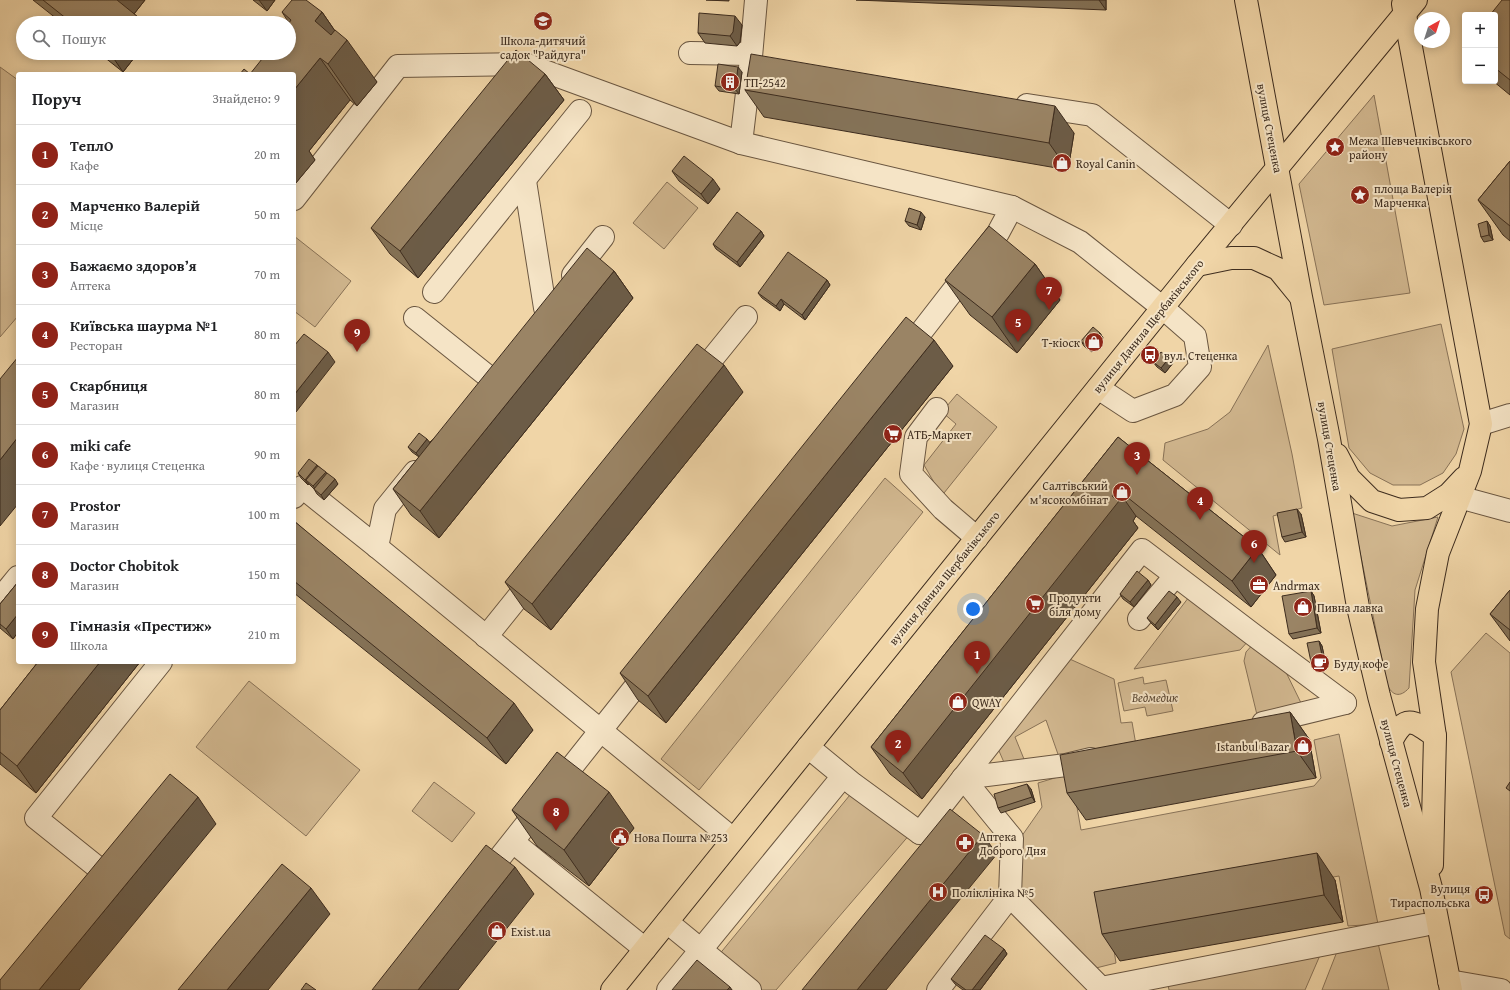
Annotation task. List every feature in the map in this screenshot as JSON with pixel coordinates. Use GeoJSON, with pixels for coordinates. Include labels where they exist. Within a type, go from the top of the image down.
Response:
{"type":"FeatureCollection","features":[{"type":"Feature","properties":{"kind":"main road","name":"вулиця Стеценка"},"geometry":{"type":"LineString","coordinates":[[1246,0],[1329,439],[1358,607],[1391,742],[1431,888],[1450,985]]}},
{"type":"Feature","properties":{"kind":"main road","name":"вулиця Стеценка"},"geometry":{"type":"LineString","coordinates":[[1408,5],[1481,424],[1470,471],[1438,553],[1426,609],[1424,662],[1435,736],[1431,888]]}},
{"type":"Feature","properties":{"kind":"main road"},"geometry":{"type":"LineString","coordinates":[[1278,168],[1408,5]]}},
{"type":"Feature","properties":{"kind":"main road","name":"вулиця Данила Щербаківського"},"geometry":{"type":"LineString","coordinates":[[612,990],[1197,265],[1278,168]]}},
{"type":"Feature","properties":{"kind":"main road"},"geometry":{"type":"LineString","coordinates":[[1197,265],[1231,258],[1254,258],[1278,269],[1301,297]]}},
{"type":"Feature","properties":{"kind":"main road"},"geometry":{"type":"LineString","coordinates":[[1329,439],[1349,478],[1372,501],[1399,510],[1427,508],[1449,494],[1470,471]]}},
{"type":"Feature","properties":{"kind":"main road"},"geometry":{"type":"LineString","coordinates":[[1391,742],[1401,726],[1408,722],[1414,722],[1435,736]]}},
{"type":"Feature","properties":{"kind":"street"},"geometry":{"type":"LineString","coordinates":[[741,143],[756,0]]}},
{"type":"Feature","properties":{"kind":"street"},"geometry":{"type":"LineString","coordinates":[[690,52],[751,54]]}},
{"type":"Feature","properties":{"kind":"street"},"geometry":{"type":"LineString","coordinates":[[296,196],[398,66],[526,64],[741,143],[1012,207],[1080,242],[1163,308],[1195,336],[1200,367],[1175,395],[1133,411],[1098,388]]}},
{"type":"Feature","properties":{"kind":"street"},"geometry":{"type":"LineString","coordinates":[[1006,101],[1092,115],[1231,225]]}},
{"type":"Feature","properties":{"kind":"street"},"geometry":{"type":"LineString","coordinates":[[434,292],[580,112]]}},
{"type":"Feature","properties":{"kind":"street"},"geometry":{"type":"LineString","coordinates":[[524,181],[546,308]]}},
{"type":"Feature","properties":{"kind":"street"},"geometry":{"type":"LineString","coordinates":[[890,371],[998,233],[1012,207]]}},
{"type":"Feature","properties":{"kind":"street"},"geometry":{"type":"LineString","coordinates":[[532,325],[603,237]]}},
{"type":"Feature","properties":{"kind":"street"},"geometry":{"type":"LineString","coordinates":[[681,397],[746,317]]}},
{"type":"Feature","properties":{"kind":"street"},"geometry":{"type":"LineString","coordinates":[[414,318],[490,378]]}},
{"type":"Feature","properties":{"kind":"street"},"geometry":{"type":"LineString","coordinates":[[476,396],[504,360]]}},
{"type":"Feature","properties":{"kind":"street"},"geometry":{"type":"LineString","coordinates":[[938,409],[916,437],[911,474],[943,509],[977,538]]}},
{"type":"Feature","properties":{"kind":"street"},"geometry":{"type":"LineString","coordinates":[[1481,424],[1510,415]]}},
{"type":"Feature","properties":{"kind":"street"},"geometry":{"type":"LineString","coordinates":[[377,547],[385,509],[428,456]]}},
{"type":"Feature","properties":{"kind":"street"},"geometry":{"type":"LineString","coordinates":[[296,494],[302,487],[733,839]]}},
{"type":"Feature","properties":{"kind":"street"},"geometry":{"type":"LineString","coordinates":[[1459,498],[1510,511]]}},
{"type":"Feature","properties":{"kind":"street"},"geometry":{"type":"LineString","coordinates":[[808,747],[843,776],[920,832],[1142,550],[1344,703],[1240,728]]}},
{"type":"Feature","properties":{"kind":"street"},"geometry":{"type":"LineString","coordinates":[[486,637],[546,563]]}},
{"type":"Feature","properties":{"kind":"street"},"geometry":{"type":"LineString","coordinates":[[1139,619],[1175,576]]}},
{"type":"Feature","properties":{"kind":"street"},"geometry":{"type":"LineString","coordinates":[[0,598],[16,579]]}},
{"type":"Feature","properties":{"kind":"street"},"geometry":{"type":"LineString","coordinates":[[469,896],[663,652]]}},
{"type":"Feature","properties":{"kind":"street"},"geometry":{"type":"LineString","coordinates":[[117,853],[97,877],[36,818],[159,664]]}},
{"type":"Feature","properties":{"kind":"street"},"geometry":{"type":"LineString","coordinates":[[963,778],[1066,765],[1111,755]]}},
{"type":"Feature","properties":{"kind":"street"},"geometry":{"type":"LineString","coordinates":[[668,990],[843,776]]}},
{"type":"Feature","properties":{"kind":"street"},"geometry":{"type":"LineString","coordinates":[[938,990],[1010,896],[1012,838],[963,778]]}},
{"type":"Feature","properties":{"kind":"street"},"geometry":{"type":"LineString","coordinates":[[513,842],[645,949]]}},
{"type":"Feature","properties":{"kind":"street"},"geometry":{"type":"LineString","coordinates":[[1010,896],[1101,989],[1424,925]]}},
{"type":"Feature","properties":{"kind":"street"},"geometry":{"type":"LineString","coordinates":[[667,922],[750,990]]}},
{"type":"Feature","properties":{"kind":"street"},"geometry":{"type":"LineString","coordinates":[[1450,985],[1501,990]]}},
{"type":"Feature","properties":{"kind":"green space"},"geometry":{"type":"Polygon","coordinates":[[[0,67],[16,79],[16,318],[0,337],[0,67]]]}},
{"type":"Feature","properties":{"kind":"green space"},"geometry":{"type":"Polygon","coordinates":[[[1374,95],[1410,293],[1324,305],[1299,184],[1374,95]]]}},
{"type":"Feature","properties":{"kind":"green space"},"geometry":{"type":"Polygon","coordinates":[[[667,182],[698,208],[664,249],[633,223],[667,182]]]}},
{"type":"Feature","properties":{"kind":"green space"},"geometry":{"type":"Polygon","coordinates":[[[296,238],[351,281],[315,327],[296,313],[296,238]]]}},
{"type":"Feature","properties":{"kind":"green space"},"geometry":{"type":"Polygon","coordinates":[[[1441,324],[1464,429],[1456,454],[1443,473],[1420,485],[1393,485],[1370,473],[1349,448],[1332,349],[1441,324]]]}},
{"type":"Feature","properties":{"kind":"green space"},"geometry":{"type":"Polygon","coordinates":[[[1268,345],[1292,454],[1302,508],[1273,516],[1280,555],[1163,460],[1165,443],[1208,429],[1230,412],[1268,345]]]}},
{"type":"Feature","properties":{"kind":"green space"},"geometry":{"type":"Polygon","coordinates":[[[957,394],[997,427],[944,493],[939,491],[924,465],[956,424],[942,412],[957,394]]]}},
{"type":"Feature","properties":{"kind":"green space"},"geometry":{"type":"Polygon","coordinates":[[[885,478],[923,512],[699,790],[661,759],[885,478]]]}},
{"type":"Feature","properties":{"kind":"green space"},"geometry":{"type":"Polygon","coordinates":[[[1352,513],[1392,526],[1438,517],[1415,590],[1409,688],[1399,694],[1391,691],[1387,684],[1352,513]]]}},
{"type":"Feature","properties":{"kind":"green space"},"geometry":{"type":"Polygon","coordinates":[[[1192,593],[1251,638],[1240,650],[1134,669],[1192,593]]]}},
{"type":"Feature","properties":{"kind":"green space"},"geometry":{"type":"Polygon","coordinates":[[[1486,633],[1510,653],[1510,939],[1505,935],[1451,672],[1486,633]]]}},
{"type":"Feature","properties":{"kind":"green space"},"geometry":{"type":"Polygon","coordinates":[[[1255,642],[1280,660],[1303,707],[1258,719],[1244,661],[1246,652],[1255,642]]]}},
{"type":"Feature","properties":{"kind":"green space"},"geometry":{"type":"Polygon","coordinates":[[[1063,656],[1114,679],[1121,723],[1132,722],[1136,745],[1060,760],[1046,720],[1015,737],[1026,764],[1006,767],[996,744],[1063,656]]]}},
{"type":"Feature","properties":{"kind":"green space","name":"Ведмедик"},"geometry":{"type":"Polygon","coordinates":[[[1143,677],[1144,684],[1166,680],[1173,711],[1147,716],[1145,707],[1124,711],[1118,683],[1143,677]]]}},
{"type":"Feature","properties":{"kind":"green space"},"geometry":{"type":"Polygon","coordinates":[[[249,681],[360,770],[306,836],[196,747],[249,681]]]}},
{"type":"Feature","properties":{"kind":"green space"},"geometry":{"type":"Polygon","coordinates":[[[1339,734],[1378,924],[1348,926],[1339,876],[1109,917],[1116,963],[1092,969],[1019,894],[1019,840],[1042,807],[1038,783],[1071,773],[1081,830],[1314,786],[1321,778],[1314,740],[1339,734]]]}},
{"type":"Feature","properties":{"kind":"green space"},"geometry":{"type":"Polygon","coordinates":[[[434,782],[475,813],[452,842],[412,811],[434,782]]]}},
{"type":"Feature","properties":{"kind":"green space"},"geometry":{"type":"Polygon","coordinates":[[[854,790],[911,833],[776,990],[760,990],[718,956],[854,790]]]}},
{"type":"Feature","properties":{"kind":"green space"},"geometry":{"type":"Polygon","coordinates":[[[1378,943],[1389,990],[1322,990],[1338,949],[1378,943]]]}},
{"type":"Feature","properties":{"kind":"green space"},"geometry":{"type":"Polygon","coordinates":[[[1321,953],[1305,990],[1169,990],[1168,985],[1321,953]]]}},
{"type":"Feature","properties":{"kind":"building"},"geometry":{"type":"Polygon","coordinates":[[[43,0],[117,0],[137,16],[63,16],[43,0]]]}},
{"type":"Feature","properties":{"kind":"building"},"geometry":{"type":"Polygon","coordinates":[[[292,0],[306,0],[322,12],[315,21],[331,35],[335,30],[347,40],[328,64],[320,58],[296,88],[296,72],[252,72],[261,60],[296,60],[296,16],[286,16],[282,12],[292,0]]]}},
{"type":"Feature","properties":{"kind":"building"},"geometry":{"type":"Polygon","coordinates":[[[1502,0],[1510,0],[1510,80],[1498,70],[1498,12],[1492,12],[1502,0]]]}},
{"type":"Feature","properties":{"kind":"building"},"geometry":{"type":"Polygon","coordinates":[[[699,13],[735,16],[733,32],[730,36],[698,33],[699,13]]]}},
{"type":"Feature","properties":{"kind":"building"},"geometry":{"type":"Polygon","coordinates":[[[516,50],[545,74],[400,251],[371,228],[516,50]]]}},
{"type":"Feature","properties":{"kind":"building"},"geometry":{"type":"Polygon","coordinates":[[[751,54],[1055,106],[1049,143],[745,90],[751,54]]]}},
{"type":"Feature","properties":{"kind":"building","name":"ТП-2542"},"geometry":{"type":"Polygon","coordinates":[[[718,64],[738,67],[735,89],[715,86],[718,64]]]}},
{"type":"Feature","properties":{"kind":"building"},"geometry":{"type":"Polygon","coordinates":[[[684,156],[713,179],[701,194],[672,171],[684,156]]]}},
{"type":"Feature","properties":{"kind":"building"},"geometry":{"type":"Polygon","coordinates":[[[1510,161],[1510,226],[1478,200],[1510,161]]]}},
{"type":"Feature","properties":{"kind":"building"},"geometry":{"type":"Polygon","coordinates":[[[909,208],[921,212],[917,225],[905,221],[909,208]]]}},
{"type":"Feature","properties":{"kind":"building"},"geometry":{"type":"Polygon","coordinates":[[[737,212],[761,231],[737,262],[713,244],[737,212]]]}},
{"type":"Feature","properties":{"kind":"building"},"geometry":{"type":"Polygon","coordinates":[[[1487,221],[1489,235],[1481,237],[1478,224],[1487,221]]]}},
{"type":"Feature","properties":{"kind":"building"},"geometry":{"type":"Polygon","coordinates":[[[989,226],[1035,264],[992,317],[945,280],[989,226]]]}},
{"type":"Feature","properties":{"kind":"building"},"geometry":{"type":"Polygon","coordinates":[[[587,248],[614,271],[420,511],[393,489],[587,248]]]}},
{"type":"Feature","properties":{"kind":"building"},"geometry":{"type":"Polygon","coordinates":[[[788,252],[827,280],[802,315],[781,299],[776,306],[758,293],[788,252]]]}},
{"type":"Feature","properties":{"kind":"building"},"geometry":{"type":"Polygon","coordinates":[[[906,317],[934,340],[648,696],[620,673],[906,317]]]}},
{"type":"Feature","properties":{"kind":"building"},"geometry":{"type":"Polygon","coordinates":[[[1093,327],[1100,333],[1088,347],[1081,341],[1093,327]]]}},
{"type":"Feature","properties":{"kind":"building"},"geometry":{"type":"Polygon","coordinates":[[[304,334],[328,352],[296,392],[296,344],[304,334]]]}},
{"type":"Feature","properties":{"kind":"building"},"geometry":{"type":"Polygon","coordinates":[[[697,344],[724,365],[532,604],[505,582],[697,344]]]}},
{"type":"Feature","properties":{"kind":"building"},"geometry":{"type":"Polygon","coordinates":[[[1161,352],[1169,358],[1161,368],[1153,362],[1161,352]]]}},
{"type":"Feature","properties":{"kind":"building"},"geometry":{"type":"Polygon","coordinates":[[[16,359],[16,440],[0,460],[0,379],[16,359]]]}},
{"type":"Feature","properties":{"kind":"building"},"geometry":{"type":"Polygon","coordinates":[[[419,433],[427,439],[416,453],[408,447],[419,433]]]}},
{"type":"Feature","properties":{"kind":"building"},"geometry":{"type":"Polygon","coordinates":[[[1118,437],[1258,548],[1232,581],[1117,489],[1112,496],[1119,501],[903,773],[871,747],[1118,437]]]}},
{"type":"Feature","properties":{"kind":"building"},"geometry":{"type":"Polygon","coordinates":[[[309,459],[317,465],[305,480],[298,473],[309,459]]]}},
{"type":"Feature","properties":{"kind":"building"},"geometry":{"type":"Polygon","coordinates":[[[318,466],[326,472],[313,486],[306,480],[318,466]]]}},
{"type":"Feature","properties":{"kind":"building"},"geometry":{"type":"Polygon","coordinates":[[[327,473],[335,479],[321,495],[314,489],[327,473]]]}},
{"type":"Feature","properties":{"kind":"building"},"geometry":{"type":"Polygon","coordinates":[[[1297,509],[1302,532],[1282,537],[1277,513],[1297,509]]]}},
{"type":"Feature","properties":{"kind":"building"},"geometry":{"type":"Polygon","coordinates":[[[296,523],[514,703],[487,738],[296,583],[296,523]]]}},
{"type":"Feature","properties":{"kind":"building"},"geometry":{"type":"Polygon","coordinates":[[[1137,571],[1148,580],[1130,602],[1120,594],[1137,571]]]}},
{"type":"Feature","properties":{"kind":"building"},"geometry":{"type":"Polygon","coordinates":[[[16,584],[16,616],[6,629],[0,624],[0,604],[16,584]]]}},
{"type":"Feature","properties":{"kind":"building"},"geometry":{"type":"Polygon","coordinates":[[[1510,590],[1510,630],[1490,614],[1510,590]]]}},
{"type":"Feature","properties":{"kind":"building"},"geometry":{"type":"Polygon","coordinates":[[[1169,591],[1177,597],[1155,625],[1147,618],[1169,591]]]}},
{"type":"Feature","properties":{"kind":"building"},"geometry":{"type":"Polygon","coordinates":[[[1311,591],[1317,628],[1289,634],[1282,596],[1311,591]]]}},
{"type":"Feature","properties":{"kind":"building"},"geometry":{"type":"Polygon","coordinates":[[[1319,641],[1323,660],[1311,662],[1307,643],[1319,641]]]}},
{"type":"Feature","properties":{"kind":"building"},"geometry":{"type":"Polygon","coordinates":[[[36,664],[98,664],[17,766],[0,752],[0,710],[36,664]]]}},
{"type":"Feature","properties":{"kind":"building"},"geometry":{"type":"Polygon","coordinates":[[[1290,712],[1297,751],[1067,793],[1060,755],[1290,712]]]}},
{"type":"Feature","properties":{"kind":"building"},"geometry":{"type":"Polygon","coordinates":[[[557,752],[609,792],[564,850],[512,810],[557,752]]]}},
{"type":"Feature","properties":{"kind":"building"},"geometry":{"type":"Polygon","coordinates":[[[170,774],[198,797],[39,990],[0,990],[0,980],[170,774]]]}},
{"type":"Feature","properties":{"kind":"building"},"geometry":{"type":"Polygon","coordinates":[[[1510,782],[1510,791],[1506,788],[1510,782]]]}},
{"type":"Feature","properties":{"kind":"building"},"geometry":{"type":"Polygon","coordinates":[[[1027,784],[1032,797],[998,808],[994,794],[1027,784]]]}},
{"type":"Feature","properties":{"kind":"building"},"geometry":{"type":"Polygon","coordinates":[[[950,809],[983,835],[857,990],[802,990],[950,809]]]}},
{"type":"Feature","properties":{"kind":"building"},"geometry":{"type":"Polygon","coordinates":[[[486,845],[515,867],[418,990],[372,990],[486,845]]]}},
{"type":"Feature","properties":{"kind":"building"},"geometry":{"type":"Polygon","coordinates":[[[1317,853],[1324,895],[1102,934],[1094,892],[1317,853]]]}},
{"type":"Feature","properties":{"kind":"building"},"geometry":{"type":"Polygon","coordinates":[[[282,864],[311,888],[227,990],[178,990],[282,864]]]}},
{"type":"Feature","properties":{"kind":"building"},"geometry":{"type":"Polygon","coordinates":[[[985,935],[1004,949],[972,990],[966,990],[951,979],[985,935]]]}},
{"type":"Feature","properties":{"kind":"building"},"geometry":{"type":"Polygon","coordinates":[[[697,960],[730,987],[727,990],[672,990],[697,960]]]}},
{"type":"Feature","properties":{"kind":"building"},"geometry":{"type":"Polygon","coordinates":[[[306,983],[316,990],[301,990],[306,983]]]}},
{"type":"Feature","properties":{"kind":"place","name":"Школа-дитячий садок \"Райдуга\""},"geometry":{"type":"Point","coordinates":[543,21]}},
{"type":"Feature","properties":{"kind":"place","name":"ТП-2542"},"geometry":{"type":"Point","coordinates":[730,82]}},
{"type":"Feature","properties":{"kind":"place","name":"Межа Шевченківського району"},"geometry":{"type":"Point","coordinates":[1335,147]}},
{"type":"Feature","properties":{"kind":"place","name":"Royal Canin"},"geometry":{"type":"Point","coordinates":[1062,163]}},
{"type":"Feature","properties":{"kind":"place","name":"площа Валерія Марченка"},"geometry":{"type":"Point","coordinates":[1360,195]}},
{"type":"Feature","properties":{"kind":"place","name":"Prostor"},"geometry":{"type":"Point","coordinates":[1049,310]}},
{"type":"Feature","properties":{"kind":"place","name":"Скарбниця"},"geometry":{"type":"Point","coordinates":[1018,342]}},
{"type":"Feature","properties":{"kind":"place","name":"Т-кіоск"},"geometry":{"type":"Point","coordinates":[1094,342]}},
{"type":"Feature","properties":{"kind":"place","name":"Гімназія «Престиж»"},"geometry":{"type":"Point","coordinates":[357,352]}},
{"type":"Feature","properties":{"kind":"place","name":"вул. Стеценка"},"geometry":{"type":"Point","coordinates":[1150,355]}},
{"type":"Feature","properties":{"kind":"place","name":"АТБ-Маркет"},"geometry":{"type":"Point","coordinates":[893,434]}},
{"type":"Feature","properties":{"kind":"place","name":"Бажаємо здоровʼя"},"geometry":{"type":"Point","coordinates":[1137,475]}},
{"type":"Feature","properties":{"kind":"place","name":"Салтівський м'ясокомбінат"},"geometry":{"type":"Point","coordinates":[1122,492]}},
{"type":"Feature","properties":{"kind":"place","name":"Київська шаурма №1"},"geometry":{"type":"Point","coordinates":[1200,520]}},
{"type":"Feature","properties":{"kind":"place","name":"miki cafe"},"geometry":{"type":"Point","coordinates":[1254,563]}},
{"type":"Feature","properties":{"kind":"place","name":"Andrmax"},"geometry":{"type":"Point","coordinates":[1259,585]}},
{"type":"Feature","properties":{"kind":"place","name":"Продукти біля дому"},"geometry":{"type":"Point","coordinates":[1035,604]}},
{"type":"Feature","properties":{"kind":"place","name":"Пивна лавка"},"geometry":{"type":"Point","coordinates":[1303,607]}},
{"type":"Feature","properties":{"kind":"place","name":"Буду кофе"},"geometry":{"type":"Point","coordinates":[1320,663]}},
{"type":"Feature","properties":{"kind":"place","name":"ТеплО"},"geometry":{"type":"Point","coordinates":[977,674]}},
{"type":"Feature","properties":{"kind":"place","name":"QWAY"},"geometry":{"type":"Point","coordinates":[958,702]}},
{"type":"Feature","properties":{"kind":"place","name":"Istanbul Bazar"},"geometry":{"type":"Point","coordinates":[1303,746]}},
{"type":"Feature","properties":{"kind":"place","name":"Марченко Валерій"},"geometry":{"type":"Point","coordinates":[898,763]}},
{"type":"Feature","properties":{"kind":"place","name":"Doctor Chobitok"},"geometry":{"type":"Point","coordinates":[556,831]}},
{"type":"Feature","properties":{"kind":"place","name":"Нова Пошта №253"},"geometry":{"type":"Point","coordinates":[620,837]}},
{"type":"Feature","properties":{"kind":"place","name":"Аптека Доброго Дня"},"geometry":{"type":"Point","coordinates":[965,843]}},
{"type":"Feature","properties":{"kind":"place","name":"Поліклініка №5"},"geometry":{"type":"Point","coordinates":[938,892]}},
{"type":"Feature","properties":{"kind":"place","name":"Вулиця Тираспольська"},"geometry":{"type":"Point","coordinates":[1484,895]}},
{"type":"Feature","properties":{"kind":"place","name":"Exist.ua"},"geometry":{"type":"Point","coordinates":[497,931]}}]}
